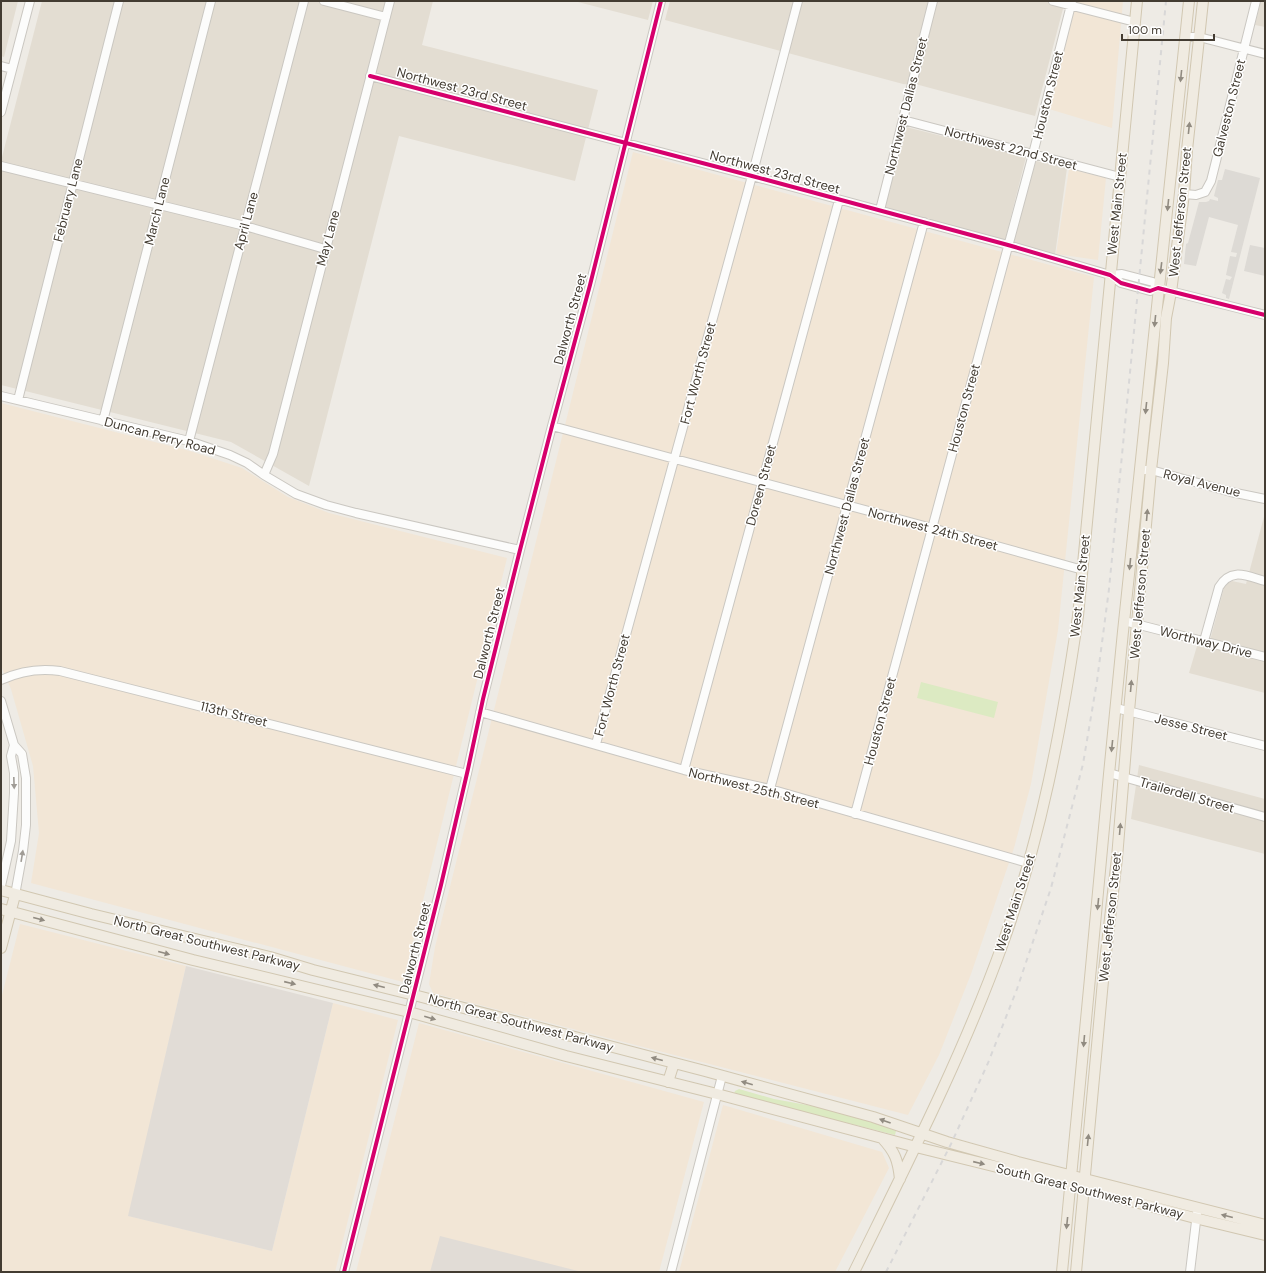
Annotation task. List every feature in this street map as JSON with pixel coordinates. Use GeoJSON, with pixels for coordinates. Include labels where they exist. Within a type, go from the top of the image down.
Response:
{"type":"FeatureCollection","features":[{"type":"Feature","properties":{"kind":"main road","name":"West Main Street"},"geometry":{"type":"LineString","coordinates":[[854,1272],[945,1086],[974,1018],[1003,942],[1028,863],[1040,818],[1068,682],[1078,616],[1137,1]]}},
{"type":"Feature","properties":{"kind":"main road","name":"West Jefferson Street"},"geometry":{"type":"LineString","coordinates":[[1062,1272],[1072,1180],[1124,621],[1189,1]]}},
{"type":"Feature","properties":{"kind":"main road","name":"West Jefferson Street"},"geometry":{"type":"LineString","coordinates":[[1076,1272],[1101,1004],[1115,881],[1129,711],[1151,470],[1161,384],[1166,318],[1171,292],[1184,194],[1203,1]]}},
{"type":"Feature","properties":{"kind":"main road"},"geometry":{"type":"LineString","coordinates":[[1149,384],[1161,384]]}},
{"type":"Feature","properties":{"kind":"main road"},"geometry":{"type":"LineString","coordinates":[[1106,804],[1122,806]]}},
{"type":"Feature","properties":{"kind":"main road"},"geometry":{"type":"LineString","coordinates":[[1100,879],[1115,881]]}},
{"type":"Feature","properties":{"kind":"main road","name":"North Great Southwest Parkway"},"geometry":{"type":"LineString","coordinates":[[1,890],[15,895],[267,956],[313,970],[674,1063],[873,1117],[922,1134]]}},
{"type":"Feature","properties":{"kind":"main road"},"geometry":{"type":"LineString","coordinates":[[1,948],[6,910],[15,895]]}},
{"type":"Feature","properties":{"kind":"main road","name":"North Great Southwest Parkway"},"geometry":{"type":"LineString","coordinates":[[6,910],[194,960],[409,1012],[566,1056],[717,1094],[916,1147]]}},
{"type":"Feature","properties":{"kind":"main road"},"geometry":{"type":"LineString","coordinates":[[1088,1002],[1101,1004]]}},
{"type":"Feature","properties":{"kind":"main road"},"geometry":{"type":"LineString","coordinates":[[668,1082],[674,1063]]}},
{"type":"Feature","properties":{"kind":"main road"},"geometry":{"type":"LineString","coordinates":[[1079,1094],[1092,1096]]}},
{"type":"Feature","properties":{"kind":"main road","name":"South Great Southwest Parkway"},"geometry":{"type":"LineString","coordinates":[[922,1134],[1018,1162],[1072,1180]]}},
{"type":"Feature","properties":{"kind":"main road"},"geometry":{"type":"LineString","coordinates":[[882,1138],[892,1149],[896,1157],[899,1166],[900,1180]]}},
{"type":"Feature","properties":{"kind":"main road","name":"South Great Southwest Parkway"},"geometry":{"type":"LineString","coordinates":[[916,1147],[1084,1183],[1196,1213],[1265,1235]]}},
{"type":"Feature","properties":{"kind":"main road","name":"South Great Southwest Parkway"},"geometry":{"type":"LineString","coordinates":[[1196,1213],[1265,1225]]}},
{"type":"Feature","properties":{"kind":"street"},"geometry":{"type":"LineString","coordinates":[[1,112],[30,1]]}},
{"type":"Feature","properties":{"kind":"street","name":"February Lane"},"geometry":{"type":"LineString","coordinates":[[18,400],[118,1]]}},
{"type":"Feature","properties":{"kind":"street","name":"March Lane"},"geometry":{"type":"LineString","coordinates":[[103,421],[211,1]]}},
{"type":"Feature","properties":{"kind":"street","name":"April Lane"},"geometry":{"type":"LineString","coordinates":[[189,441],[304,1]]}},
{"type":"Feature","properties":{"kind":"street"},"geometry":{"type":"LineString","coordinates":[[324,1],[386,16]]}},
{"type":"Feature","properties":{"kind":"street","name":"May Lane"},"geometry":{"type":"LineString","coordinates":[[264,475],[273,454],[390,1]]}},
{"type":"Feature","properties":{"kind":"street","name":"Dalworth Street"},"geometry":{"type":"LineString","coordinates":[[344,1272],[414,995],[467,774],[480,712],[520,550],[590,285],[662,1]]}},
{"type":"Feature","properties":{"kind":"street","name":"Fort Worth Street"},"geometry":{"type":"LineString","coordinates":[[596,744],[752,176],[798,1]]}},
{"type":"Feature","properties":{"kind":"street","name":"Northwest Dallas Street"},"geometry":{"type":"LineString","coordinates":[[880,210],[933,1]]}},
{"type":"Feature","properties":{"kind":"street"},"geometry":{"type":"LineString","coordinates":[[1053,1],[1071,3],[1135,22]]}},
{"type":"Feature","properties":{"kind":"street","name":"Galveston Street"},"geometry":{"type":"LineString","coordinates":[[1184,194],[1196,195],[1205,192],[1211,181],[1256,1]]}},
{"type":"Feature","properties":{"kind":"street","name":"Houston Street"},"geometry":{"type":"LineString","coordinates":[[854,814],[1033,154],[1071,3]]}},
{"type":"Feature","properties":{"kind":"street"},"geometry":{"type":"LineString","coordinates":[[1185,37],[1199,37],[1265,54]]}},
{"type":"Feature","properties":{"kind":"street"},"geometry":{"type":"LineString","coordinates":[[1,66],[12,69]]}},
{"type":"Feature","properties":{"kind":"street","name":"Northwest 23rd Street"},"geometry":{"type":"LineString","coordinates":[[370,76],[626,142],[1008,245],[1110,275],[1121,283],[1150,291],[1158,288],[1265,315]]}},
{"type":"Feature","properties":{"kind":"street","name":"Northwest 22nd Street"},"geometry":{"type":"LineString","coordinates":[[903,120],[1120,177]]}},
{"type":"Feature","properties":{"kind":"street"},"geometry":{"type":"LineString","coordinates":[[1,166],[245,226],[325,249]]}},
{"type":"Feature","properties":{"kind":"street","name":"Doreen Street"},"geometry":{"type":"LineString","coordinates":[[684,770],[839,200]]}},
{"type":"Feature","properties":{"kind":"street","name":"Northwest Dallas Street"},"geometry":{"type":"LineString","coordinates":[[770,789],[924,222]]}},
{"type":"Feature","properties":{"kind":"street","name":"Duncan Perry Road"},"geometry":{"type":"LineString","coordinates":[[1,396],[189,441],[230,455],[247,463],[296,494],[326,505],[520,550]]}},
{"type":"Feature","properties":{"kind":"street","name":"Northwest 24th Street"},"geometry":{"type":"LineString","coordinates":[[552,426],[1083,570]]}},
{"type":"Feature","properties":{"kind":"street","name":"Royal Avenue"},"geometry":{"type":"LineString","coordinates":[[1140,470],[1151,470],[1231,492],[1265,499]]}},
{"type":"Feature","properties":{"kind":"street"},"geometry":{"type":"LineString","coordinates":[[1204,641],[1219,587],[1228,576],[1240,574],[1265,581]]}},
{"type":"Feature","properties":{"kind":"street","name":"Worthway Drive"},"geometry":{"type":"LineString","coordinates":[[1124,621],[1265,657]]}},
{"type":"Feature","properties":{"kind":"street","name":"113th Street"},"geometry":{"type":"LineString","coordinates":[[1,680],[31,670],[45,669],[60,671],[467,774]]}},
{"type":"Feature","properties":{"kind":"street"},"geometry":{"type":"LineString","coordinates":[[1,701],[14,745],[22,754],[26,778],[23,852],[15,895]]}},
{"type":"Feature","properties":{"kind":"street","name":"Jesse Street"},"geometry":{"type":"LineString","coordinates":[[1116,708],[1265,746]]}},
{"type":"Feature","properties":{"kind":"street","name":"Northwest 25th Street"},"geometry":{"type":"LineString","coordinates":[[480,712],[684,770],[770,789],[1028,863]]}},
{"type":"Feature","properties":{"kind":"street"},"geometry":{"type":"LineString","coordinates":[[1,886],[11,841],[14,773],[11,756],[14,745]]}},
{"type":"Feature","properties":{"kind":"street","name":"Trailerdell Street"},"geometry":{"type":"LineString","coordinates":[[1109,773],[1265,817]]}},
{"type":"Feature","properties":{"kind":"street"},"geometry":{"type":"LineString","coordinates":[[672,1272],[722,1076]]}},
{"type":"Feature","properties":{"kind":"street"},"geometry":{"type":"LineString","coordinates":[[1190,1272],[1196,1213]]}},
{"type":"Feature","properties":{"kind":"shaded area"},"geometry":{"type":"Polygon","coordinates":[[[1,1],[18,1],[4,57],[1,56],[1,1]]]}},
{"type":"Feature","properties":{"kind":"shaded area"},"geometry":{"type":"Polygon","coordinates":[[[42,1],[433,1],[422,45],[598,90],[575,181],[399,136],[309,486],[231,442],[1,385],[1,161],[42,1]]]}},
{"type":"Feature","properties":{"kind":"shaded area"},"geometry":{"type":"Polygon","coordinates":[[[574,1],[653,1],[648,20],[574,1]]]}},
{"type":"Feature","properties":{"kind":"shaded area"},"geometry":{"type":"Polygon","coordinates":[[[670,1],[1065,1],[1035,116],[919,85],[903,84],[665,20],[670,1]]]}},
{"type":"Feature","properties":{"kind":"shaded area"},"geometry":{"type":"Polygon","coordinates":[[[1077,1],[1123,1],[1112,128],[1049,109],[1077,1]]]}},
{"type":"Feature","properties":{"kind":"shaded area"},"geometry":{"type":"Polygon","coordinates":[[[1261,1],[1265,1],[1265,27],[1255,25],[1261,1]]]}},
{"type":"Feature","properties":{"kind":"shaded area"},"geometry":{"type":"Polygon","coordinates":[[[906,127],[1026,157],[1005,240],[885,208],[906,127]]]}},
{"type":"Feature","properties":{"kind":"shaded area"},"geometry":{"type":"Polygon","coordinates":[[[633,152],[1094,277],[1058,630],[1031,784],[1014,848],[971,974],[939,1055],[908,1115],[433,993],[429,984],[435,947],[633,152]]]}},
{"type":"Feature","properties":{"kind":"shaded area"},"geometry":{"type":"Polygon","coordinates":[[[1036,161],[1067,168],[1055,255],[1013,243],[1036,161]]]}},
{"type":"Feature","properties":{"kind":"shaded area"},"geometry":{"type":"Polygon","coordinates":[[[1069,169],[1106,178],[1098,260],[1056,254],[1069,169]]]}},
{"type":"Feature","properties":{"kind":"shaded area"},"geometry":{"type":"Polygon","coordinates":[[[1225,169],[1260,178],[1229,299],[1222,293],[1226,279],[1230,280],[1232,277],[1226,275],[1230,256],[1236,257],[1237,253],[1231,252],[1238,225],[1209,217],[1196,266],[1184,264],[1186,244],[1188,243],[1199,202],[1206,202],[1210,199],[1218,201],[1218,198],[1214,196],[1218,180],[1222,180],[1225,169]]]}},
{"type":"Feature","properties":{"kind":"shaded area"},"geometry":{"type":"Polygon","coordinates":[[[1250,245],[1265,248],[1265,276],[1244,271],[1250,245]]]}},
{"type":"Feature","properties":{"kind":"shaded area"},"geometry":{"type":"Polygon","coordinates":[[[1,403],[190,451],[242,468],[288,497],[329,513],[507,558],[403,982],[31,883],[39,833],[33,766],[11,689],[1,666],[1,403]]]}},
{"type":"Feature","properties":{"kind":"shaded area"},"geometry":{"type":"Polygon","coordinates":[[[1265,513],[1265,693],[1189,673],[1197,646],[1208,648],[1225,584],[1232,581],[1246,584],[1265,513]]]}},
{"type":"Feature","properties":{"kind":"shaded area"},"geometry":{"type":"Polygon","coordinates":[[[1139,765],[1265,799],[1265,854],[1131,819],[1139,765]]]}},
{"type":"Feature","properties":{"kind":"shaded area"},"geometry":{"type":"Polygon","coordinates":[[[20,924],[186,966],[129,1216],[272,1251],[333,1003],[398,1020],[335,1272],[1,1272],[1,999],[20,924]]]}},
{"type":"Feature","properties":{"kind":"shaded area"},"geometry":{"type":"Polygon","coordinates":[[[186,966],[333,1003],[272,1251],[128,1216],[186,966]]]}},
{"type":"Feature","properties":{"kind":"shaded area"},"geometry":{"type":"Polygon","coordinates":[[[419,1023],[704,1102],[659,1272],[356,1272],[419,1023]]]}},
{"type":"Feature","properties":{"kind":"shaded area"},"geometry":{"type":"Polygon","coordinates":[[[723,1105],[882,1152],[889,1168],[835,1272],[679,1272],[723,1105]]]}},
{"type":"Feature","properties":{"kind":"shaded area"},"geometry":{"type":"Polygon","coordinates":[[[440,1236],[582,1272],[430,1272],[440,1236]]]}},
{"type":"Feature","properties":{"kind":"green space"},"geometry":{"type":"Polygon","coordinates":[[[921,682],[998,702],[994,718],[917,698],[921,682]]]}},
{"type":"Feature","properties":{"kind":"green space"},"geometry":{"type":"Polygon","coordinates":[[[739,1089],[774,1099],[818,1107],[863,1119],[896,1131],[895,1135],[848,1123],[810,1117],[734,1094],[735,1091],[739,1089]]]}},
{"type":"Feature","properties":{"kind":"railway"},"geometry":{"type":"LineString","coordinates":[[886,1272],[951,1144],[988,1063],[1017,989],[1051,888],[1083,764],[1097,681],[1109,589],[1166,1]]}},
{"type":"Feature","properties":{"kind":"cycle path"},"geometry":{"type":"LineString","coordinates":[[344,1272],[441,885],[483,699],[520,550],[590,285],[661,1]]}},
{"type":"Feature","properties":{"kind":"cycle path"},"geometry":{"type":"LineString","coordinates":[[370,76],[1008,245],[1110,275],[1121,283],[1150,291],[1158,288],[1265,315]]}}]}
